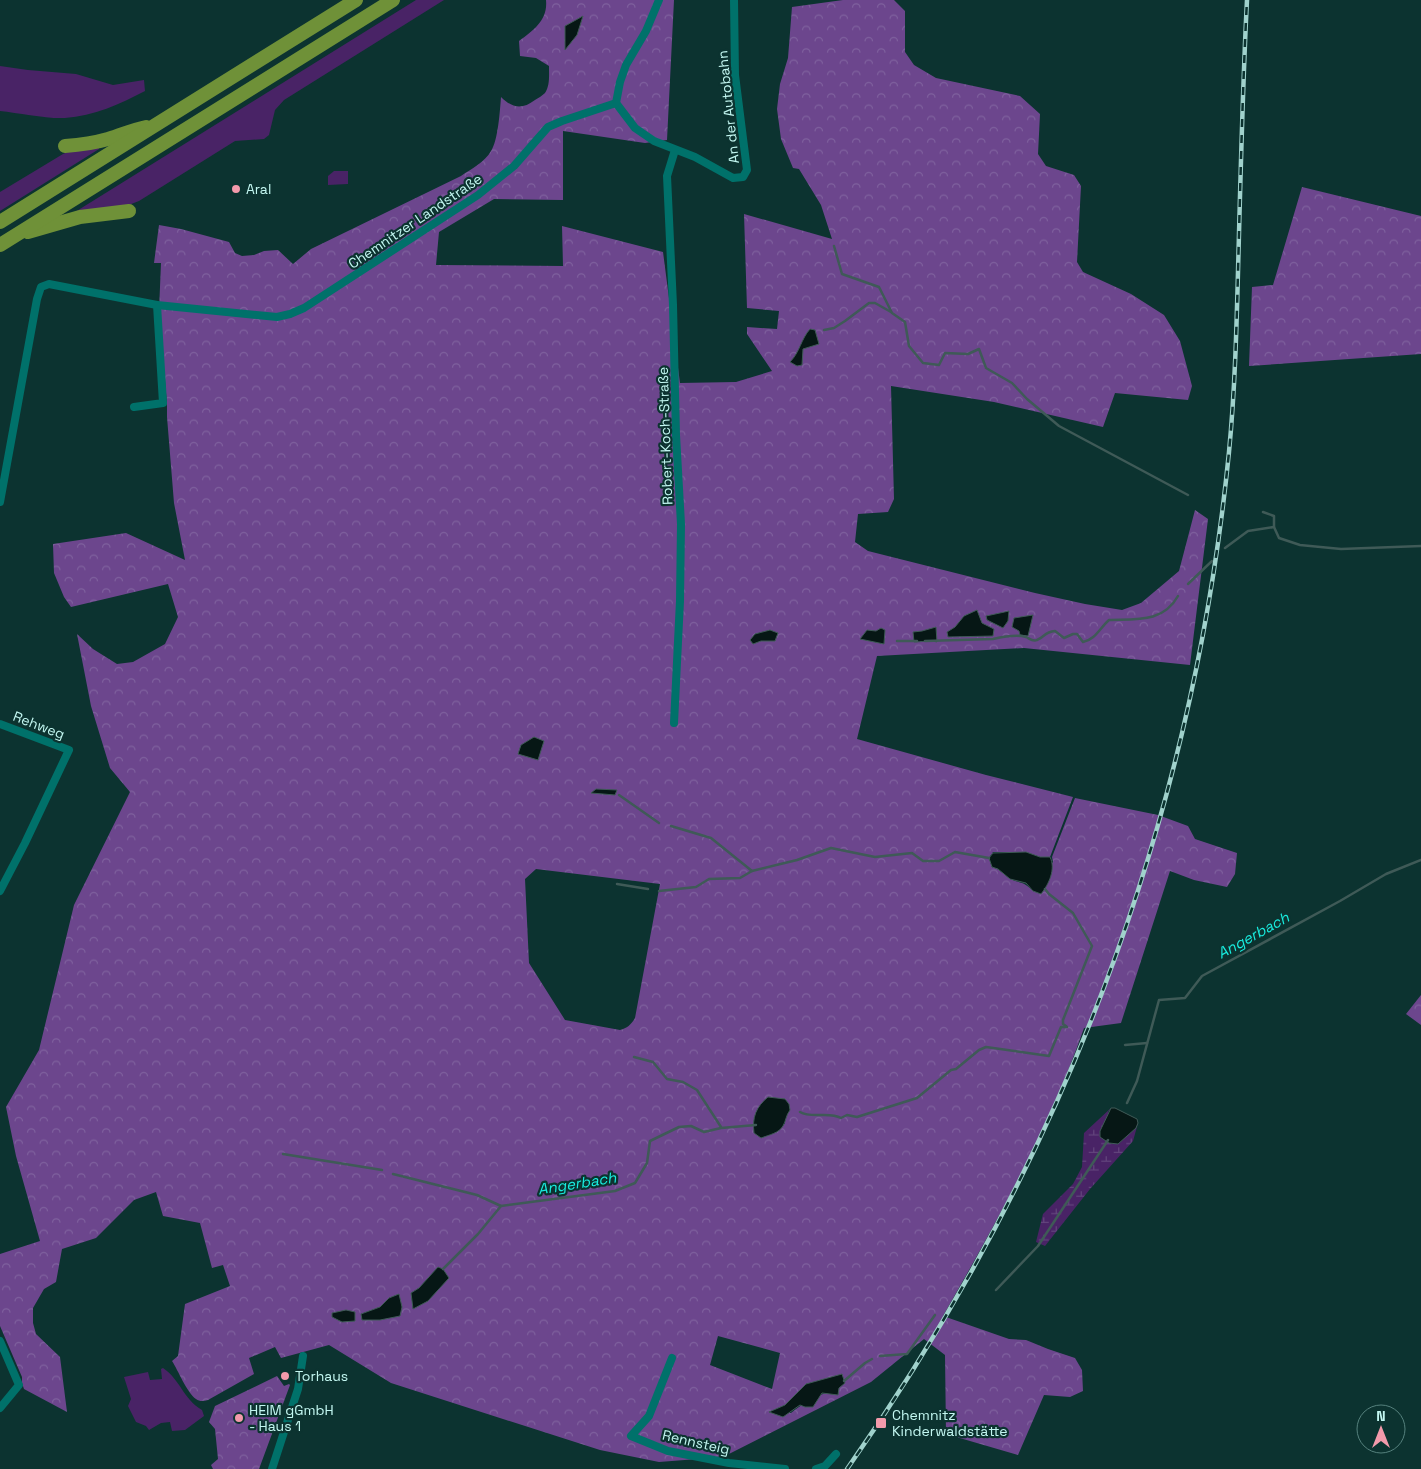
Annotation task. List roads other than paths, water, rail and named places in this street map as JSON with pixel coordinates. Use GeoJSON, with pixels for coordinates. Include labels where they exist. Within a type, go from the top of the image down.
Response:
{"type":"FeatureCollection","features":[{"type":"Feature","properties":{"kind":"highway"},"geometry":{"type":"LineString","coordinates":[[0,222],[356,0]]}},
{"type":"Feature","properties":{"kind":"highway"},"geometry":{"type":"LineString","coordinates":[[0,245],[393,0]]}},
{"type":"Feature","properties":{"kind":"highway"},"geometry":{"type":"LineString","coordinates":[[65,146],[88,144],[131,130],[154,126]]}},
{"type":"Feature","properties":{"kind":"highway"},"geometry":{"type":"LineString","coordinates":[[15,235],[80,217],[129,211]]}},
{"type":"Feature","properties":{"kind":"street"},"geometry":{"type":"LineString","coordinates":[[616,104],[620,82],[626,65],[646,31],[659,0]]}},
{"type":"Feature","properties":{"kind":"street","name":"An der Autobahn"},"geometry":{"type":"LineString","coordinates":[[616,104],[644,135],[733,178],[739,179],[746,175],[747,170],[735,75],[734,0]]}},
{"type":"Feature","properties":{"kind":"street","name":"Chemnitzer Landstraße"},"geometry":{"type":"LineString","coordinates":[[0,502],[37,299],[41,287],[49,284],[157,305],[277,317],[290,314],[304,308],[478,196],[514,166],[548,127],[562,120],[616,104]]}},
{"type":"Feature","properties":{"kind":"street","name":"Robert-Koch-Straße"},"geometry":{"type":"LineString","coordinates":[[674,150],[667,176],[681,524],[680,601],[674,723]]}},
{"type":"Feature","properties":{"kind":"street"},"geometry":{"type":"LineString","coordinates":[[134,407],[163,403],[157,305]]}},
{"type":"Feature","properties":{"kind":"street","name":"Rehweg"},"geometry":{"type":"LineString","coordinates":[[0,724],[69,750],[25,843],[0,890]]}},
{"type":"Feature","properties":{"kind":"street"},"geometry":{"type":"LineString","coordinates":[[0,1341],[18,1385],[0,1408]]}},
{"type":"Feature","properties":{"kind":"street"},"geometry":{"type":"LineString","coordinates":[[272,1469],[298,1389],[303,1356]]}},
{"type":"Feature","properties":{"kind":"street","name":"Rennsteig"},"geometry":{"type":"LineString","coordinates":[[672,1358],[649,1416],[632,1436],[668,1451],[730,1463],[785,1469]]}},
{"type":"Feature","properties":{"kind":"street"},"geometry":{"type":"LineString","coordinates":[[816,1469],[825,1466],[836,1454]]}},
{"type":"Feature","properties":{"kind":"waterway"},"geometry":{"type":"LineString","coordinates":[[834,246],[842,274],[879,287],[892,313],[905,322],[909,346],[923,363],[939,365],[945,353],[968,354],[979,349],[986,368],[1012,383],[1027,399],[1059,426],[1188,495]]}},
{"type":"Feature","properties":{"kind":"waterway"},"geometry":{"type":"LineString","coordinates":[[824,330],[834,328],[869,303],[875,303],[891,312]]}},
{"type":"Feature","properties":{"kind":"waterway"},"geometry":{"type":"LineString","coordinates":[[1263,512],[1274,516],[1274,527],[1279,538],[1300,545],[1341,549],[1421,546]]}},
{"type":"Feature","properties":{"kind":"waterway"},"geometry":{"type":"LineString","coordinates":[[1225,548],[1248,531],[1274,527]]}},
{"type":"Feature","properties":{"kind":"waterway"},"geometry":{"type":"LineString","coordinates":[[1188,584],[1212,561]]}},
{"type":"Feature","properties":{"kind":"waterway"},"geometry":{"type":"LineString","coordinates":[[925,641],[993,639],[1010,636],[1026,637],[1034,641],[1049,632],[1055,631],[1064,638],[1077,634],[1083,642],[1094,636],[1109,620],[1139,619],[1157,615],[1172,605],[1178,596]]}},
{"type":"Feature","properties":{"kind":"waterway"},"geometry":{"type":"LineString","coordinates":[[897,641],[917,641]]}},
{"type":"Feature","properties":{"kind":"waterway"},"geometry":{"type":"LineString","coordinates":[[619,795],[659,823]]}},
{"type":"Feature","properties":{"kind":"waterway"},"geometry":{"type":"LineString","coordinates":[[671,826],[711,838],[752,871],[797,860],[831,848],[875,857],[912,853],[923,861],[939,861],[955,852],[989,858]]}},
{"type":"Feature","properties":{"kind":"waterway","name":"Angerbach"},"geometry":{"type":"LineString","coordinates":[[1127,1103],[1137,1081],[1159,1000],[1185,998],[1202,976],[1386,874],[1421,860]]}},
{"type":"Feature","properties":{"kind":"waterway"},"geometry":{"type":"LineString","coordinates":[[659,891],[696,887],[709,879],[740,878],[752,871]]}},
{"type":"Feature","properties":{"kind":"waterway"},"geometry":{"type":"LineString","coordinates":[[617,884],[648,889]]}},
{"type":"Feature","properties":{"kind":"waterway"},"geometry":{"type":"LineString","coordinates":[[1045,889],[1073,913],[1092,946],[1063,1020],[1063,1024],[1066,1026]]}},
{"type":"Feature","properties":{"kind":"waterway","name":"Angerbach"},"geometry":{"type":"LineString","coordinates":[[800,1112],[810,1115],[831,1115],[841,1118],[847,1115],[857,1117],[917,1098],[951,1070],[956,1069],[979,1050],[986,1047],[1049,1056],[1061,1027],[1067,1027]]}},
{"type":"Feature","properties":{"kind":"waterway","name":"Angerbach"},"geometry":{"type":"LineString","coordinates":[[1125,1045],[1147,1043]]}},
{"type":"Feature","properties":{"kind":"waterway"},"geometry":{"type":"LineString","coordinates":[[634,1057],[653,1062],[667,1079],[683,1082],[697,1090],[721,1127]]}},
{"type":"Feature","properties":{"kind":"waterway","name":"Angerbach"},"geometry":{"type":"LineString","coordinates":[[443,1269],[478,1234],[501,1206],[615,1191],[635,1183],[647,1163],[650,1141],[679,1127],[691,1126],[704,1132],[721,1128],[756,1125]]}},
{"type":"Feature","properties":{"kind":"waterway"},"geometry":{"type":"LineString","coordinates":[[996,1290],[1038,1246],[1108,1140]]}},
{"type":"Feature","properties":{"kind":"waterway"},"geometry":{"type":"LineString","coordinates":[[283,1154],[382,1170]]}},
{"type":"Feature","properties":{"kind":"waterway"},"geometry":{"type":"LineString","coordinates":[[393,1174],[477,1195],[501,1206]]}},
{"type":"Feature","properties":{"kind":"waterway"},"geometry":{"type":"LineString","coordinates":[[880,1356],[907,1354],[935,1315]]}},
{"type":"Feature","properties":{"kind":"waterway"},"geometry":{"type":"LineString","coordinates":[[844,1381],[872,1359]]}},
{"type":"Feature","properties":{"kind":"railway"},"geometry":{"type":"LineString","coordinates":[[847,1469],[924,1353],[992,1233],[1053,1111],[1105,985],[1149,857],[1184,725],[1211,590],[1229,452],[1236,343],[1247,0]]}},
{"type":"Feature","properties":{"kind":"place","name":"Aral"},"geometry":{"type":"Point","coordinates":[236,189]}},
{"type":"Feature","properties":{"kind":"place","name":"Torhaus"},"geometry":{"type":"Point","coordinates":[285,1376]}},
{"type":"Feature","properties":{"kind":"place","name":"HEIM gGmbH - Haus 1"},"geometry":{"type":"Point","coordinates":[239,1418]}},
{"type":"Feature","properties":{"kind":"place","name":"Chemnitz Kinderwaldstätte"},"geometry":{"type":"Point","coordinates":[881,1423]}}]}
